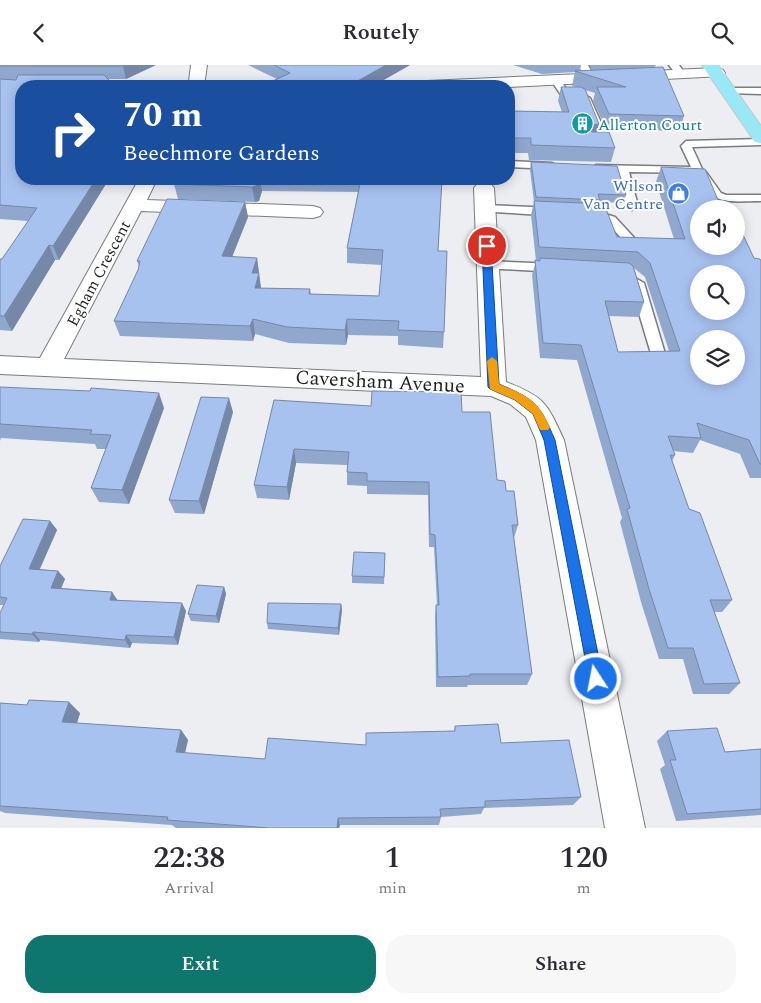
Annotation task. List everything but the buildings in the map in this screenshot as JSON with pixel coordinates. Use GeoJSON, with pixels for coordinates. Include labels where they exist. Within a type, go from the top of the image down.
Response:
{"type":"FeatureCollection","features":[{"type":"Feature","properties":{"kind":"highway"},"geometry":{"type":"LineString","coordinates":[[713,69],[761,138]]}},
{"type":"Feature","properties":{"kind":"street"},"geometry":{"type":"LineString","coordinates":[[197,80],[199,65]]}},
{"type":"Feature","properties":{"kind":"street"},"geometry":{"type":"LineString","coordinates":[[515,83],[556,80],[586,72],[713,69]]}},
{"type":"Feature","properties":{"kind":"street"},"geometry":{"type":"LineString","coordinates":[[451,80],[459,78],[469,80]]}},
{"type":"Feature","properties":{"kind":"street"},"geometry":{"type":"LineString","coordinates":[[0,86],[15,86]]}},
{"type":"Feature","properties":{"kind":"street","name":"Egham Crescent"},"geometry":{"type":"LineString","coordinates":[[48,366],[145,185]]}},
{"type":"Feature","properties":{"kind":"street"},"geometry":{"type":"LineString","coordinates":[[484,198],[494,387]]}},
{"type":"Feature","properties":{"kind":"street"},"geometry":{"type":"LineString","coordinates":[[134,205],[313,212]]}},
{"type":"Feature","properties":{"kind":"street","name":"Caversham Avenue"},"geometry":{"type":"LineString","coordinates":[[0,365],[494,387],[519,397],[537,411],[550,440],[624,828]]}},
{"type":"Feature","properties":{"kind":"lane"},"geometry":{"type":"LineString","coordinates":[[556,80],[564,93],[576,94],[587,100],[605,143],[593,143]]}},
{"type":"Feature","properties":{"kind":"lane"},"geometry":{"type":"LineString","coordinates":[[729,91],[761,91]]}},
{"type":"Feature","properties":{"kind":"lane"},"geometry":{"type":"LineString","coordinates":[[761,142],[690,143],[686,146],[698,170],[717,195],[726,198],[761,198]]}},
{"type":"Feature","properties":{"kind":"lane"},"geometry":{"type":"LineString","coordinates":[[515,164],[566,167]]}},
{"type":"Feature","properties":{"kind":"lane"},"geometry":{"type":"LineString","coordinates":[[585,168],[698,170]]}},
{"type":"Feature","properties":{"kind":"lane"},"geometry":{"type":"LineString","coordinates":[[623,169],[632,205]]}},
{"type":"Feature","properties":{"kind":"lane"},"geometry":{"type":"LineString","coordinates":[[484,198],[573,213],[604,214],[614,220],[634,245],[660,246]]}},
{"type":"Feature","properties":{"kind":"lane"},"geometry":{"type":"LineString","coordinates":[[488,265],[573,268]]}},
{"type":"Feature","properties":{"kind":"lane"},"geometry":{"type":"LineString","coordinates":[[628,272],[636,278],[659,357]]}},
{"type":"Feature","properties":{"kind":"slow traffic"},"geometry":{"type":"LineString","coordinates":[[492,361],[494,387],[519,397],[537,411],[544,427]]}},
{"type":"Feature","properties":{"kind":"place","name":"Allerton Court"},"geometry":{"type":"Point","coordinates":[582,124]}},
{"type":"Feature","properties":{"kind":"place","name":"Wilson Van Centre"},"geometry":{"type":"Point","coordinates":[679,194]}},
{"type":"Feature","properties":{"kind":"route"},"geometry":{"type":"LineString","coordinates":[[487,246],[494,387],[519,397],[537,411],[550,440],[596,679]]}}]}
